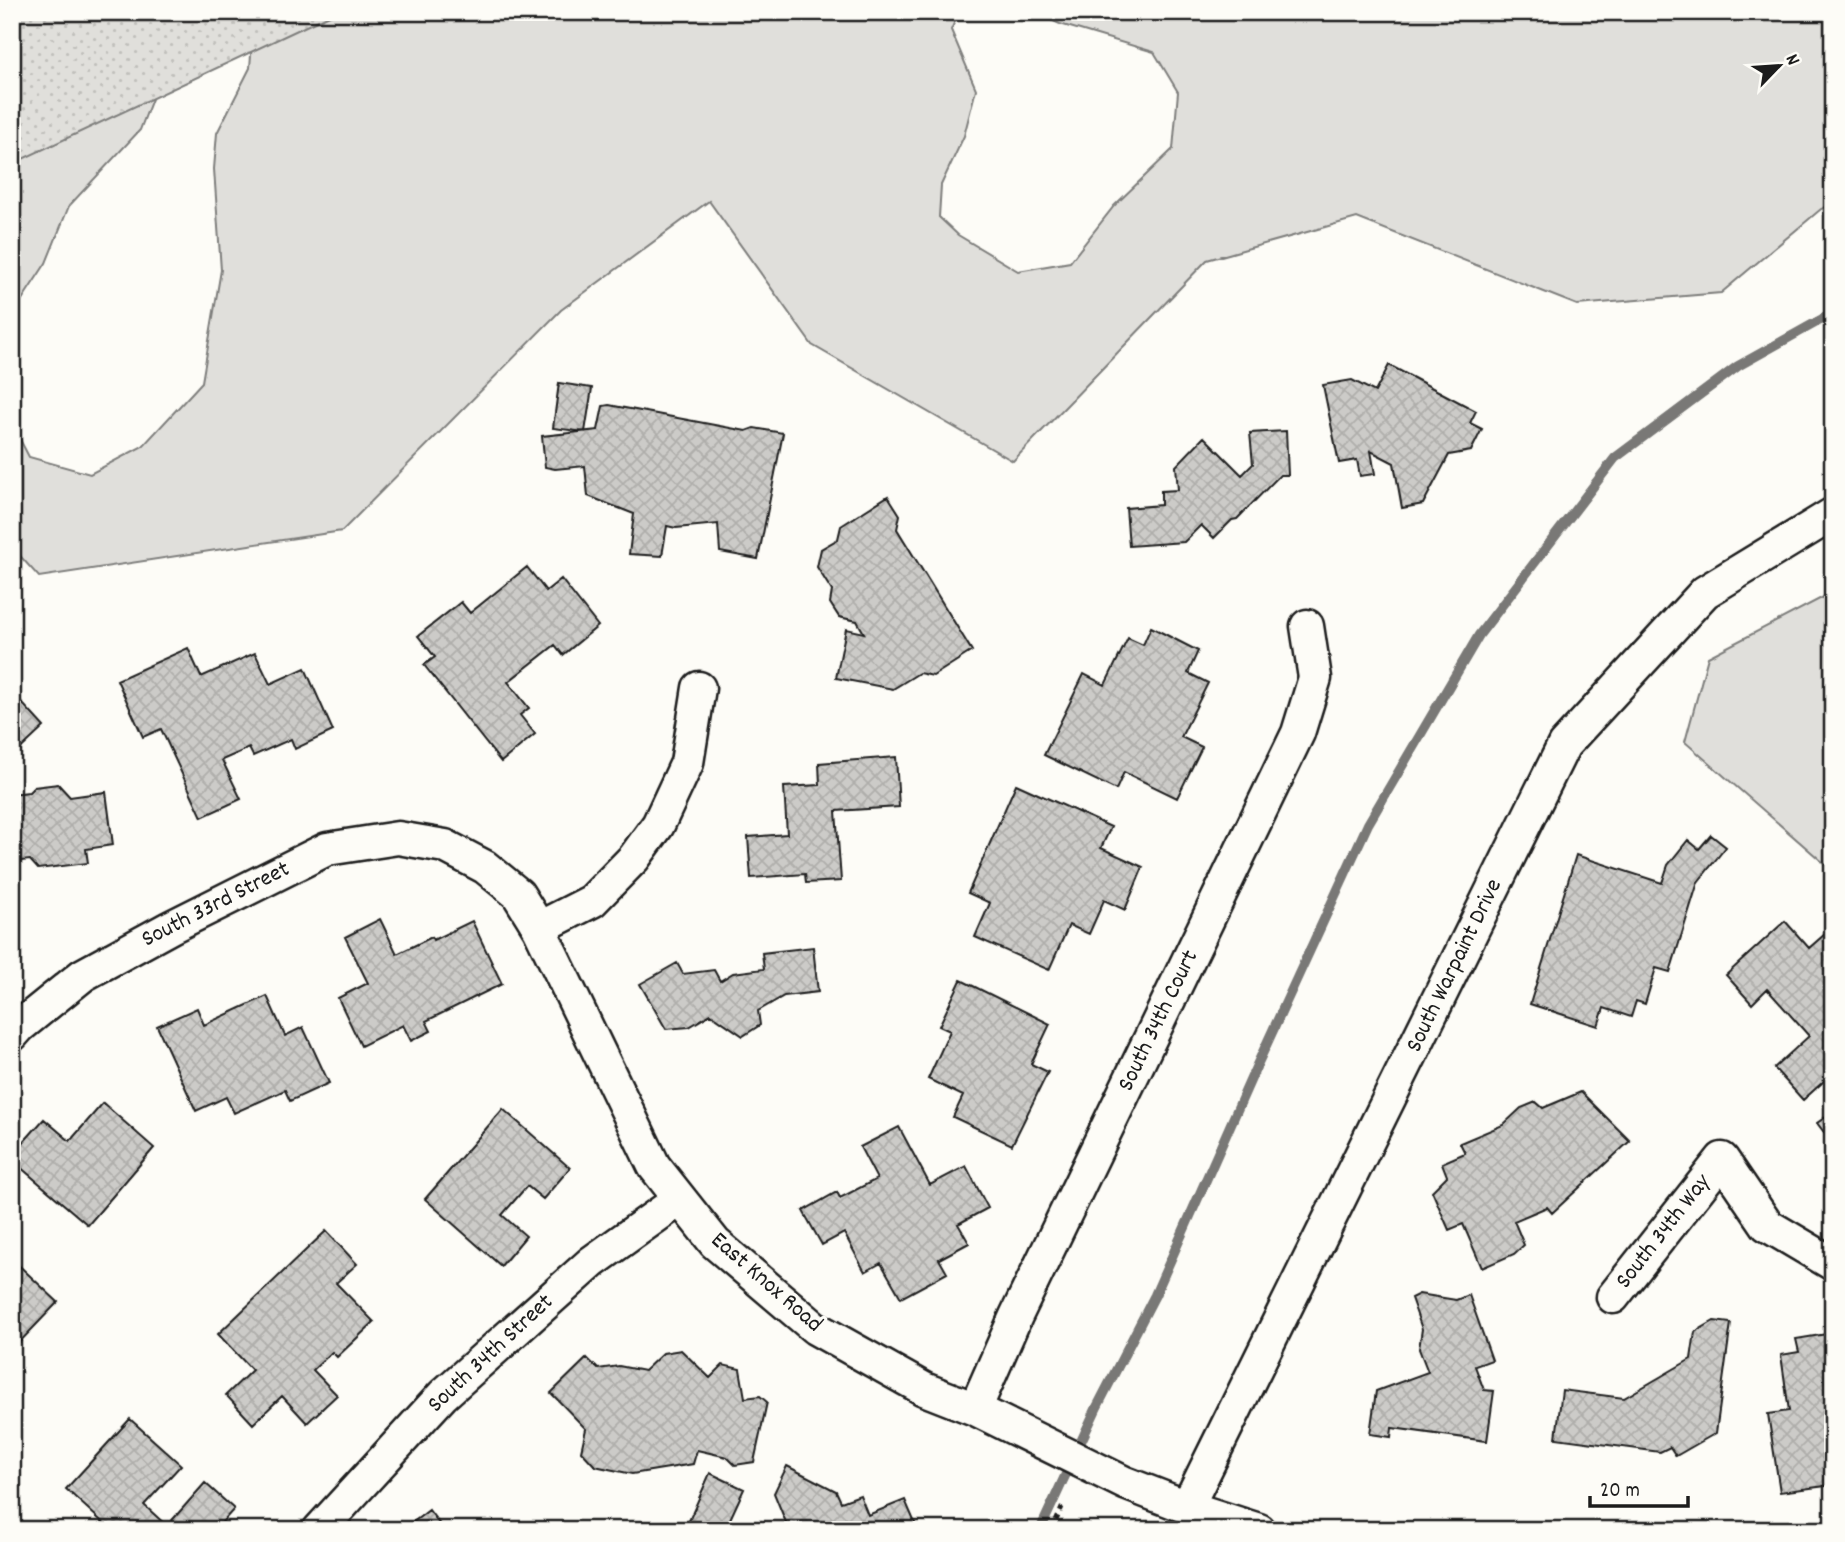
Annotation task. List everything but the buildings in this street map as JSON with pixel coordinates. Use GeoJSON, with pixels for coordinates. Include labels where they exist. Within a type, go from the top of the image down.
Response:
{"type":"FeatureCollection","features":[{"type":"Feature","properties":{"kind":"street","name":"South Warpaint Drive"},"geometry":{"type":"LineString","coordinates":[[1187,1507],[1564,745],[1705,592],[1833,514]]}},
{"type":"Feature","properties":{"kind":"street","name":"South 34th Court"},"geometry":{"type":"LineString","coordinates":[[975,1409],[1016,1316],[1298,733],[1315,678],[1307,626]]}},
{"type":"Feature","properties":{"kind":"street"},"geometry":{"type":"LineString","coordinates":[[539,928],[592,901],[634,858],[658,825],[687,763],[699,688]]}},
{"type":"Feature","properties":{"kind":"street","name":"South 33rd Street"},"geometry":{"type":"LineString","coordinates":[[15,1026],[83,975],[170,927],[327,849],[398,838],[445,846]]}},
{"type":"Feature","properties":{"kind":"street","name":"East Knox Road"},"geometry":{"type":"LineString","coordinates":[[445,846],[485,867],[518,894],[539,928],[654,1166],[715,1243],[814,1328],[924,1389],[975,1409],[1125,1483],[1187,1507],[1259,1530]]}},
{"type":"Feature","properties":{"kind":"street","name":"South 34th Way"},"geometry":{"type":"LineString","coordinates":[[1613,1297],[1722,1159],[1767,1225],[1833,1264]]}},
{"type":"Feature","properties":{"kind":"street","name":"South 34th Street"},"geometry":{"type":"LineString","coordinates":[[319,1530],[443,1395],[592,1262],[681,1199]]}},
{"type":"Feature","properties":{"kind":"path"},"geometry":{"type":"LineString","coordinates":[[1052,1530],[1064,1503]]}},
{"type":"Feature","properties":{"kind":"shaded area"},"geometry":{"type":"Polygon","coordinates":[[[12,12],[175,39],[140,130],[69,206],[46,263],[12,315],[12,12]]]}},
{"type":"Feature","properties":{"kind":"shaded area"},"geometry":{"type":"Polygon","coordinates":[[[12,12],[336,12],[12,164],[12,12]]]}},
{"type":"Feature","properties":{"kind":"shaded area"},"geometry":{"type":"Polygon","coordinates":[[[243,12],[959,12],[951,30],[976,89],[964,136],[941,185],[939,217],[958,235],[1018,271],[1070,262],[1114,206],[1173,149],[1178,92],[1154,52],[1060,24],[1033,12],[1833,12],[1833,204],[1821,209],[1721,293],[1577,305],[1357,218],[1207,260],[1013,461],[812,345],[709,201],[561,310],[342,531],[39,577],[12,547],[12,424],[29,457],[90,474],[143,446],[202,382],[221,270],[214,169],[217,133],[250,68],[253,28],[243,12]]]}},
{"type":"Feature","properties":{"kind":"shaded area"},"geometry":{"type":"Polygon","coordinates":[[[1833,592],[1833,871],[1685,742],[1708,657],[1833,592]]]}},
{"type":"Feature","properties":{"kind":"waterway"},"geometry":{"type":"LineString","coordinates":[[1040,1530],[1097,1407],[1155,1295],[1368,824],[1479,635],[1615,458],[1738,366],[1833,313]]}}]}
